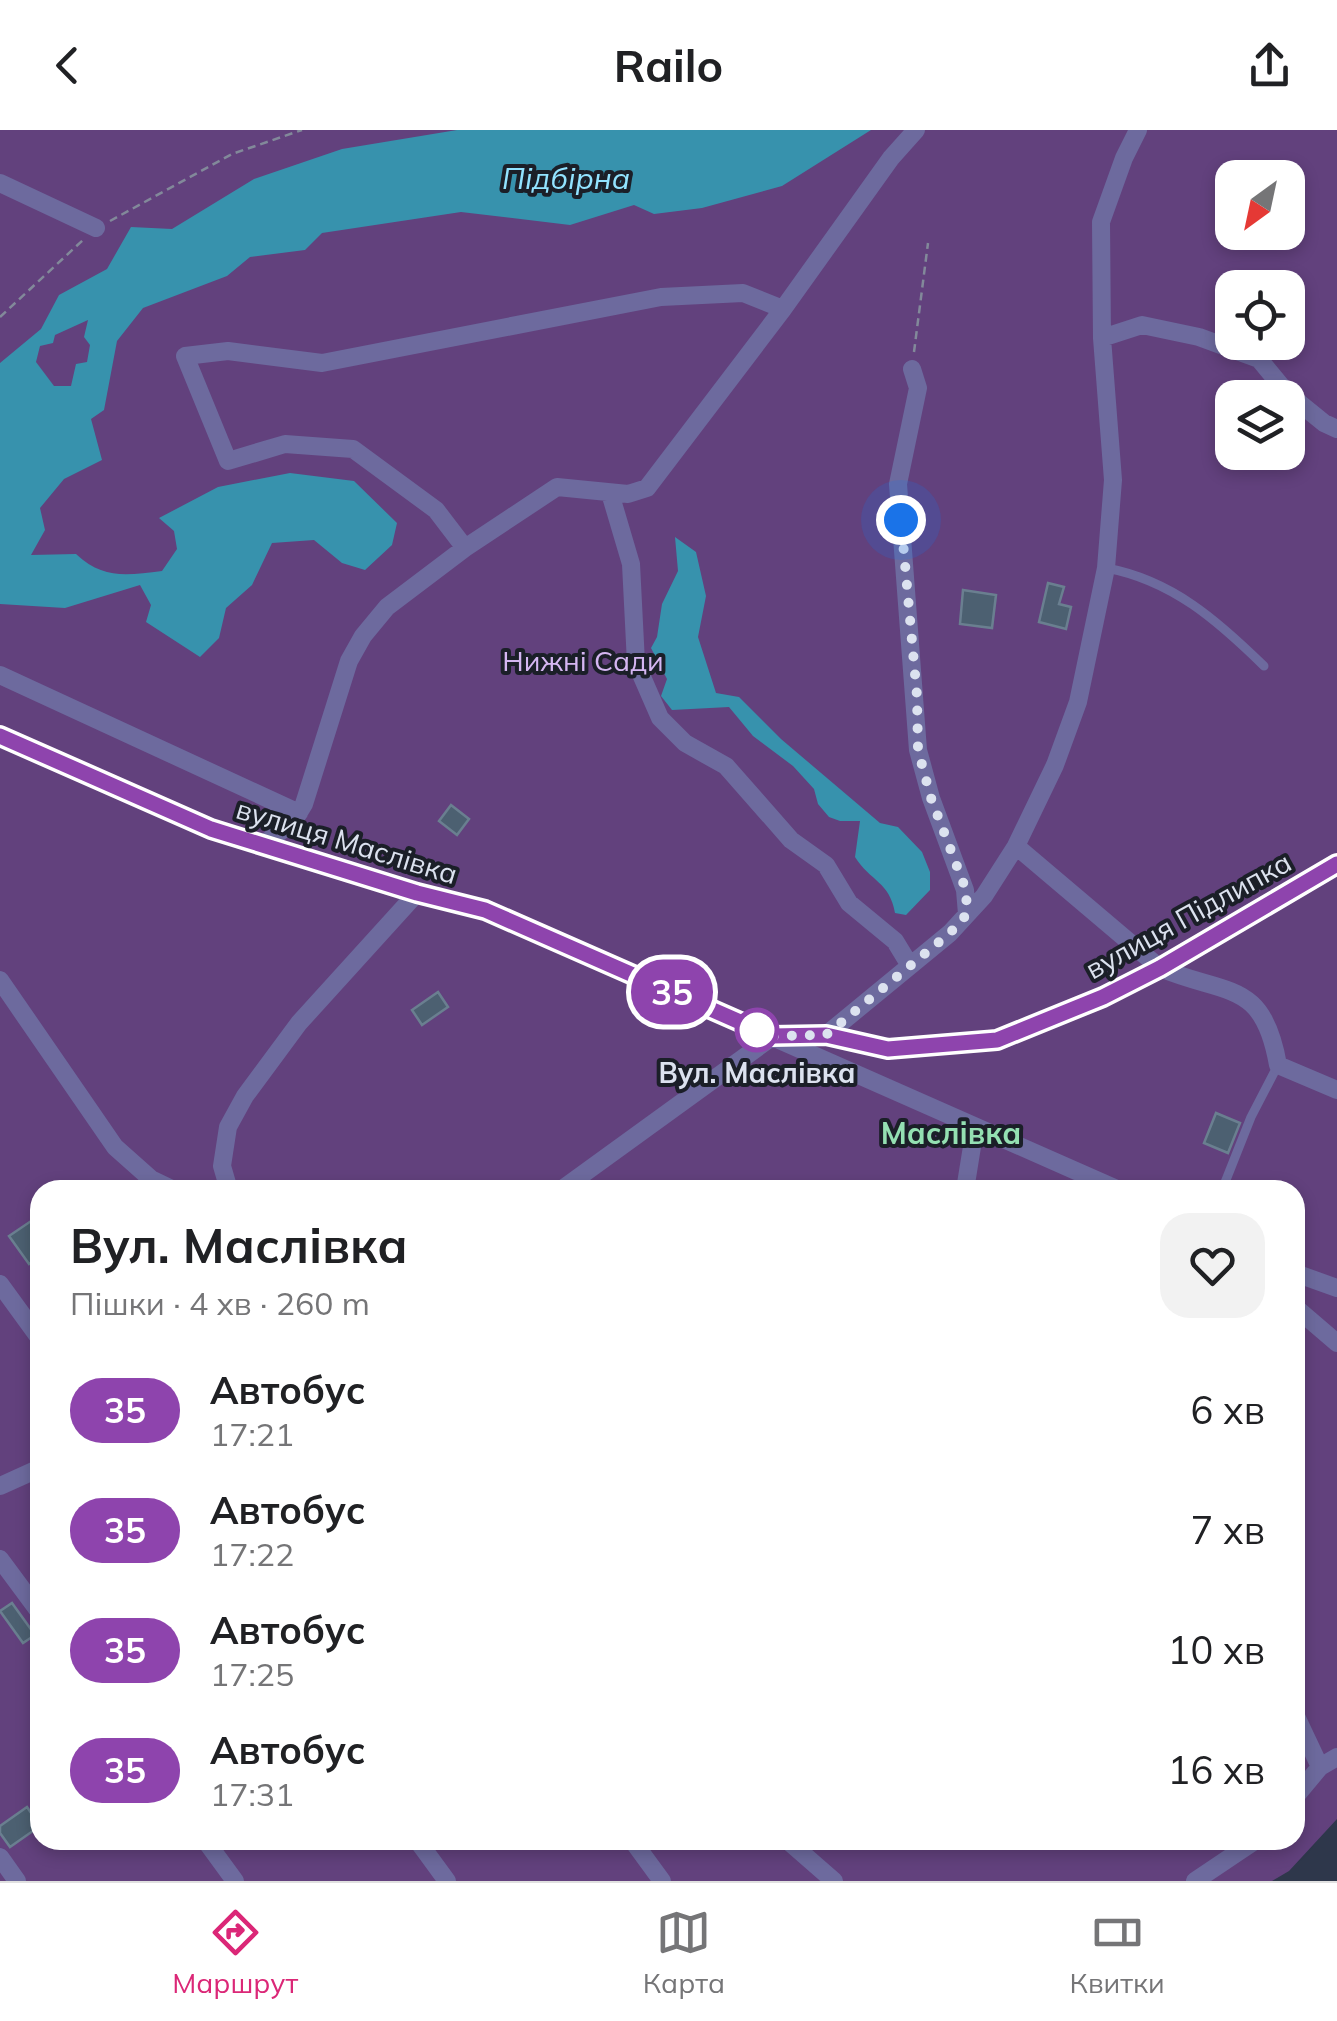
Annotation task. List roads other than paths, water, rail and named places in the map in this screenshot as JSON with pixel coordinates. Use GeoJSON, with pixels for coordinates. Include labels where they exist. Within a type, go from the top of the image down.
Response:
{"type":"FeatureCollection","features":[{"type":"Feature","properties":{"kind":"street"},"geometry":{"type":"LineString","coordinates":[[261,846],[300,813],[349,661],[363,636],[387,608],[466,548],[557,488],[618,494],[647,488],[784,309],[891,158],[916,130]]}},
{"type":"Feature","properties":{"kind":"street"},"geometry":{"type":"LineString","coordinates":[[826,1035],[950,933],[984,896],[1016,846],[1055,765],[1078,702],[1106,568],[1113,480],[1102,338],[1101,222],[1138,130]]}},
{"type":"Feature","properties":{"kind":"street"},"geometry":{"type":"LineString","coordinates":[[0,183],[96,228]]}},
{"type":"Feature","properties":{"kind":"street"},"geometry":{"type":"LineString","coordinates":[[466,548],[436,510],[353,449],[286,444],[228,461],[185,356],[228,351],[322,363],[661,297],[743,294],[784,309]]}},
{"type":"Feature","properties":{"kind":"street"},"geometry":{"type":"LineString","coordinates":[[1102,338],[1142,325],[1199,337],[1259,359],[1288,394],[1324,424],[1337,429]]}},
{"type":"Feature","properties":{"kind":"street"},"geometry":{"type":"LineString","coordinates":[[912,369],[918,388],[898,484],[917,696],[918,750],[931,798],[966,890],[967,914]]}},
{"type":"Feature","properties":{"kind":"street"},"geometry":{"type":"LineString","coordinates":[[618,494],[631,564],[636,662],[660,718],[684,743],[726,766],[791,840],[826,865],[849,903],[895,941],[909,964]]}},
{"type":"Feature","properties":{"kind":"street"},"geometry":{"type":"LineString","coordinates":[[0,674],[300,813]]}},
{"type":"Feature","properties":{"kind":"street","name":"вулиця Маслівка"},"geometry":{"type":"LineString","coordinates":[[0,736],[150,804],[261,846],[485,910],[1095,1180]]}},
{"type":"Feature","properties":{"kind":"street"},"geometry":{"type":"LineString","coordinates":[[1016,846],[1160,968],[1187,980],[1230,989],[1261,1010],[1273,1038],[1278,1066],[1337,1090]]}},
{"type":"Feature","properties":{"kind":"street","name":"вулиця Підлипка"},"geometry":{"type":"LineString","coordinates":[[772,1036],[826,1035],[888,1049],[997,1040],[1103,997],[1160,968],[1337,864]]}},
{"type":"Feature","properties":{"kind":"street"},"geometry":{"type":"LineString","coordinates":[[226,1180],[222,1166],[228,1127],[244,1096],[299,1022],[417,893]]}},
{"type":"Feature","properties":{"kind":"street"},"geometry":{"type":"LineString","coordinates":[[0,980],[115,1147],[154,1180]]}},
{"type":"Feature","properties":{"kind":"street"},"geometry":{"type":"LineString","coordinates":[[575,1180],[772,1036]]}},
{"type":"Feature","properties":{"kind":"street"},"geometry":{"type":"LineString","coordinates":[[966,1180],[975,1128]]}},
{"type":"Feature","properties":{"kind":"street"},"geometry":{"type":"LineString","coordinates":[[1305,1276],[1337,1288]]}},
{"type":"Feature","properties":{"kind":"street"},"geometry":{"type":"LineString","coordinates":[[0,1284],[30,1325]]}},
{"type":"Feature","properties":{"kind":"street"},"geometry":{"type":"LineString","coordinates":[[1305,1315],[1337,1342]]}},
{"type":"Feature","properties":{"kind":"street"},"geometry":{"type":"LineString","coordinates":[[0,1486],[30,1472]]}},
{"type":"Feature","properties":{"kind":"street"},"geometry":{"type":"LineString","coordinates":[[0,1558],[30,1599]]}},
{"type":"Feature","properties":{"kind":"street"},"geometry":{"type":"LineString","coordinates":[[1305,1728],[1329,1762],[1305,1787]]}},
{"type":"Feature","properties":{"kind":"street"},"geometry":{"type":"LineString","coordinates":[[213,1850],[236,1881]]}},
{"type":"Feature","properties":{"kind":"street"},"geometry":{"type":"LineString","coordinates":[[424,1850],[447,1881]]}},
{"type":"Feature","properties":{"kind":"street"},"geometry":{"type":"LineString","coordinates":[[639,1850],[662,1881]]}},
{"type":"Feature","properties":{"kind":"street"},"geometry":{"type":"LineString","coordinates":[[799,1850],[834,1881]]}},
{"type":"Feature","properties":{"kind":"street"},"geometry":{"type":"LineString","coordinates":[[1194,1881],[1241,1850]]}},
{"type":"Feature","properties":{"kind":"street"},"geometry":{"type":"LineString","coordinates":[[0,1857],[17,1881]]}},
{"type":"Feature","properties":{"kind":"lane"},"geometry":{"type":"LineString","coordinates":[[1106,568],[1133,573],[1170,588],[1222,626],[1264,666]]}},
{"type":"Feature","properties":{"kind":"lane"},"geometry":{"type":"LineString","coordinates":[[1226,1180],[1250,1117],[1278,1066]]}},
{"type":"Feature","properties":{"kind":"water","name":"Підбірна"},"geometry":{"type":"Polygon","coordinates":[[[457,130],[871,130],[782,186],[702,208],[654,214],[634,205],[570,225],[461,212],[322,233],[305,250],[250,257],[227,276],[143,308],[117,341],[104,410],[91,419],[102,460],[64,479],[40,508],[45,530],[31,555],[76,554],[96,568],[116,574],[162,571],[177,549],[174,531],[159,518],[218,487],[290,473],[354,481],[397,523],[392,545],[365,570],[342,563],[314,540],[272,543],[252,585],[226,608],[219,638],[200,657],[146,622],[151,605],[140,585],[65,608],[0,604],[0,363],[41,329],[59,295],[107,269],[131,227],[172,229],[254,179],[342,149],[457,130]],[[88,320],[55,335],[53,343],[40,346],[36,362],[54,386],[71,386],[76,364],[87,362],[90,345],[84,337],[88,320]]]}},
{"type":"Feature","properties":{"kind":"water"},"geometry":{"type":"Polygon","coordinates":[[[675,537],[696,552],[706,596],[698,637],[716,693],[739,697],[781,739],[880,823],[898,827],[922,852],[930,872],[930,890],[906,915],[895,913],[884,888],[855,857],[860,821],[829,817],[818,804],[814,789],[793,766],[753,736],[729,707],[672,710],[661,696],[667,679],[651,648],[657,637],[662,604],[678,571],[675,537]]]}},
{"type":"Feature","properties":{"kind":"place","name":"Вул. Маслівка"},"geometry":{"type":"Point","coordinates":[757,1030]}},
{"type":"Feature","properties":{"kind":"district","name":"Маслівка"},"geometry":{"type":"Point","coordinates":[951,1133]}},
{"type":"Feature","properties":{"kind":"park label","name":"Нижні Сади"},"geometry":{"type":"Point","coordinates":[583,660]}}]}
